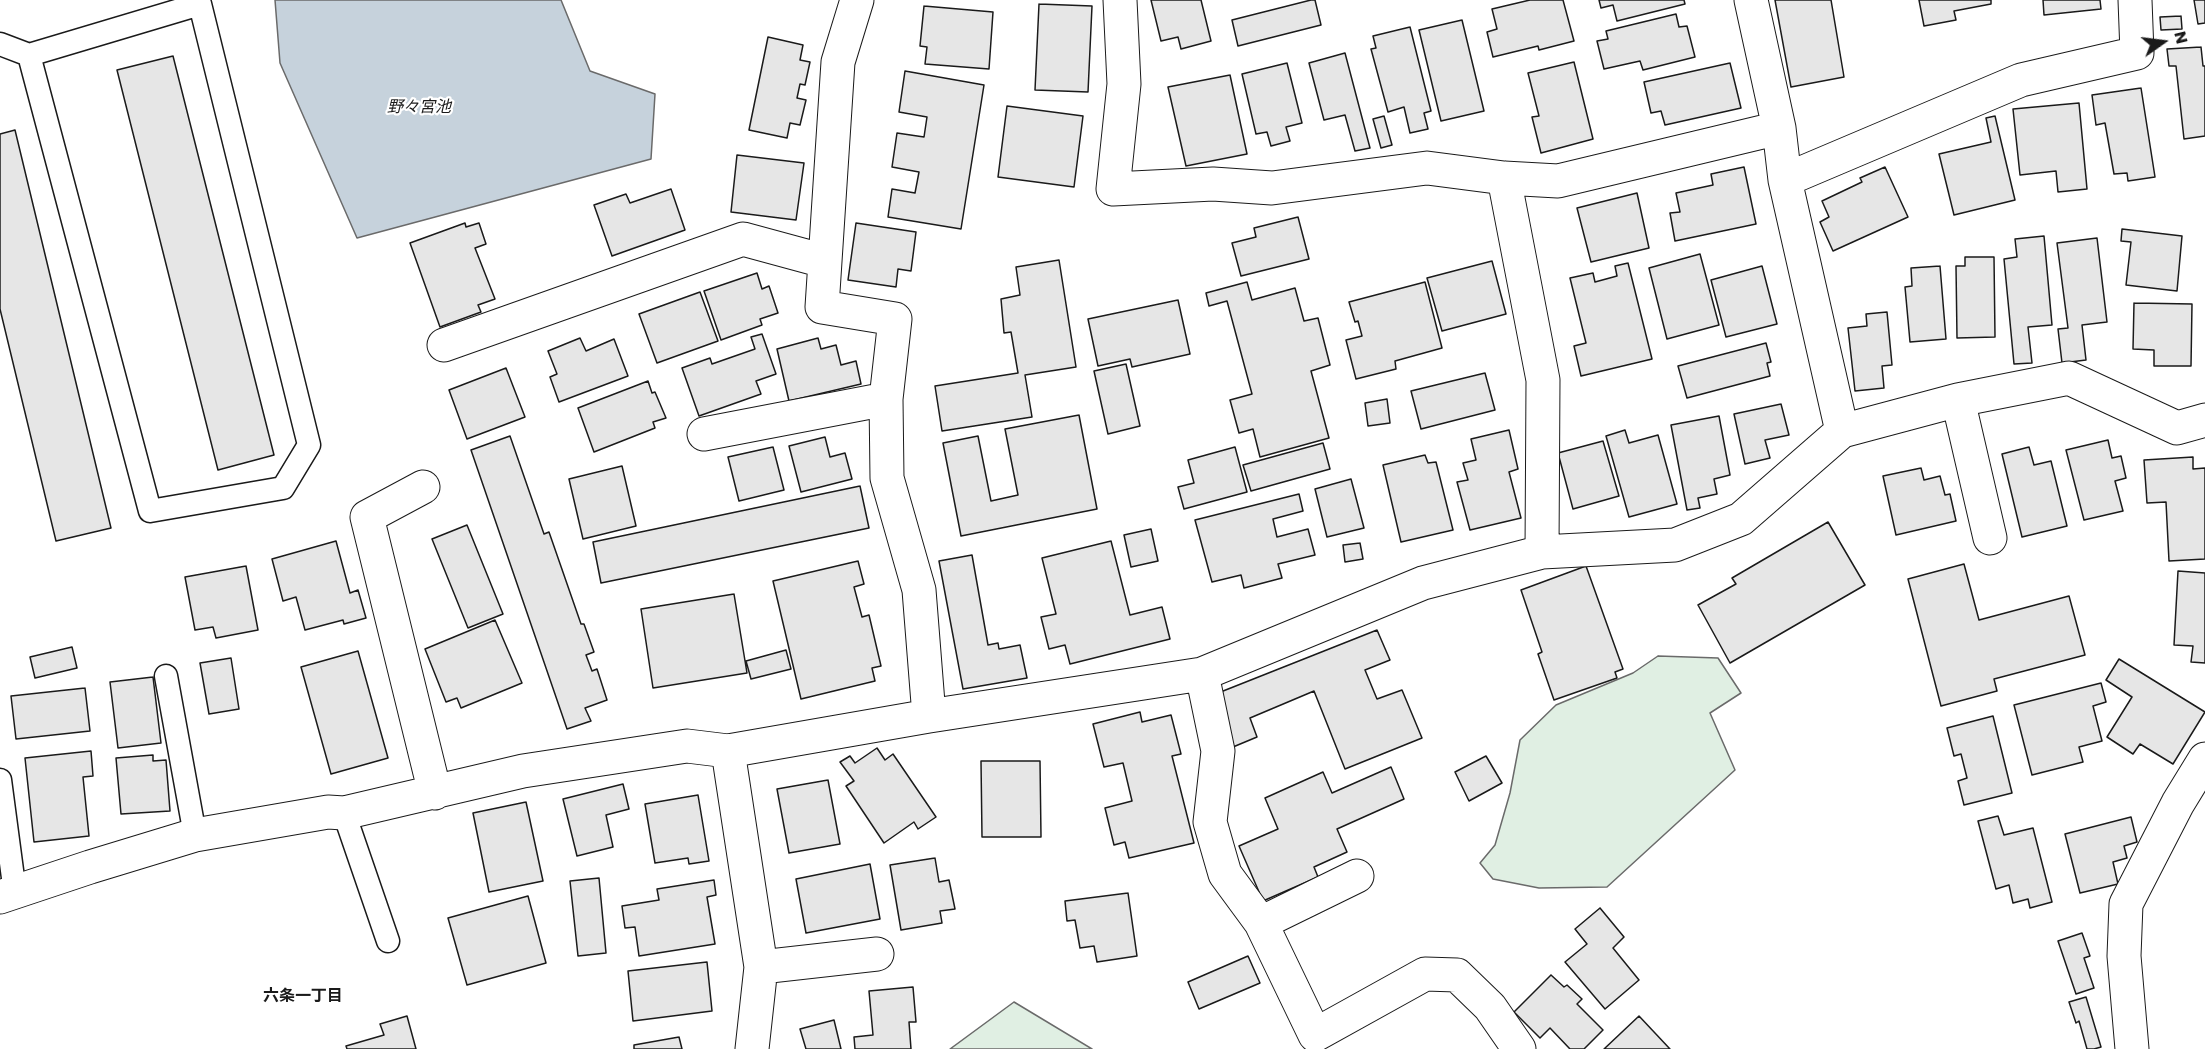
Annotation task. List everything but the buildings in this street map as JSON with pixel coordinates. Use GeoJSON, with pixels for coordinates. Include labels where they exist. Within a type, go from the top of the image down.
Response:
{"type":"FeatureCollection","features":[{"type":"Feature","properties":{"kind":"street"},"geometry":{"type":"LineString","coordinates":[[857,0],[838,62],[822,308],[895,319],[886,399],[887,478],[920,590],[929,716]]}},
{"type":"Feature","properties":{"kind":"street"},"geometry":{"type":"LineString","coordinates":[[1120,0],[1124,84],[1113,189],[1213,184],[1272,188],[1427,168],[1504,178],[1558,181],[1779,128]]}},
{"type":"Feature","properties":{"kind":"street"},"geometry":{"type":"LineString","coordinates":[[1751,0],[1779,128],[1785,180],[1842,431]]}},
{"type":"Feature","properties":{"kind":"street"},"geometry":{"type":"LineString","coordinates":[[1785,180],[2020,81],[2137,53],[2136,0]]}},
{"type":"Feature","properties":{"kind":"street"},"geometry":{"type":"LineString","coordinates":[[1504,178],[1543,380],[1542,552]]}},
{"type":"Feature","properties":{"kind":"street"},"geometry":{"type":"LineString","coordinates":[[444,345],[743,239],[824,261]]}},
{"type":"Feature","properties":{"kind":"street"},"geometry":{"type":"LineString","coordinates":[[8,895],[195,835],[317,814],[344,813],[523,771],[687,746],[728,751],[929,716],[1202,674],[1423,584],[1542,552],[1675,546],[1742,519],[1842,431],[1958,400],[2069,378],[2176,428],[2205,420]]}},
{"type":"Feature","properties":{"kind":"street"},"geometry":{"type":"LineString","coordinates":[[704,434],[886,399]]}},
{"type":"Feature","properties":{"kind":"street"},"geometry":{"type":"LineString","coordinates":[[1958,400],[1990,538]]}},
{"type":"Feature","properties":{"kind":"street"},"geometry":{"type":"LineString","coordinates":[[423,486],[367,517],[435,793]]}},
{"type":"Feature","properties":{"kind":"street"},"geometry":{"type":"LineString","coordinates":[[1202,674],[1218,751],[1210,822],[1225,874],[1262,923],[1315,1035],[1425,975],[1456,975],[1490,1007],[1518,1049]]}},
{"type":"Feature","properties":{"kind":"street"},"geometry":{"type":"LineString","coordinates":[[728,751],[761,967],[752,1049]]}},
{"type":"Feature","properties":{"kind":"street"},"geometry":{"type":"LineString","coordinates":[[2132,1049],[2124,956],[2126,904],[2178,802],[2205,759]]}},
{"type":"Feature","properties":{"kind":"street"},"geometry":{"type":"LineString","coordinates":[[1262,923],[1357,876]]}},
{"type":"Feature","properties":{"kind":"street"},"geometry":{"type":"LineString","coordinates":[[761,967],[877,954]]}},
{"type":"Feature","properties":{"kind":"lane"},"geometry":{"type":"LineString","coordinates":[[0,44],[29,55],[200,4],[309,445],[283,488],[150,511],[29,55]]}},
{"type":"Feature","properties":{"kind":"lane"},"geometry":{"type":"LineString","coordinates":[[166,676],[195,835]]}},
{"type":"Feature","properties":{"kind":"lane"},"geometry":{"type":"LineString","coordinates":[[0,780],[8,895]]}},
{"type":"Feature","properties":{"kind":"lane"},"geometry":{"type":"LineString","coordinates":[[344,813],[388,941]]}},
{"type":"Feature","properties":{"kind":"green space"},"geometry":{"type":"Polygon","coordinates":[[[1658,656],[1718,658],[1741,693],[1710,713],[1735,770],[1607,887],[1539,888],[1493,879],[1480,863],[1495,845],[1510,793],[1520,740],[1556,705],[1633,673],[1658,656]]]}},
{"type":"Feature","properties":{"kind":"green space"},"geometry":{"type":"Polygon","coordinates":[[[1014,1002],[1092,1049],[950,1049],[1014,1002]]]}},
{"type":"Feature","properties":{"kind":"water","name":"野々宮池"},"geometry":{"type":"Polygon","coordinates":[[[275,0],[561,0],[590,71],[655,94],[651,159],[357,238],[280,63],[275,0]]]}},
{"type":"Feature","properties":{"kind":"district","name":"六条一丁目"},"geometry":{"type":"Point","coordinates":[303,997]}}]}
